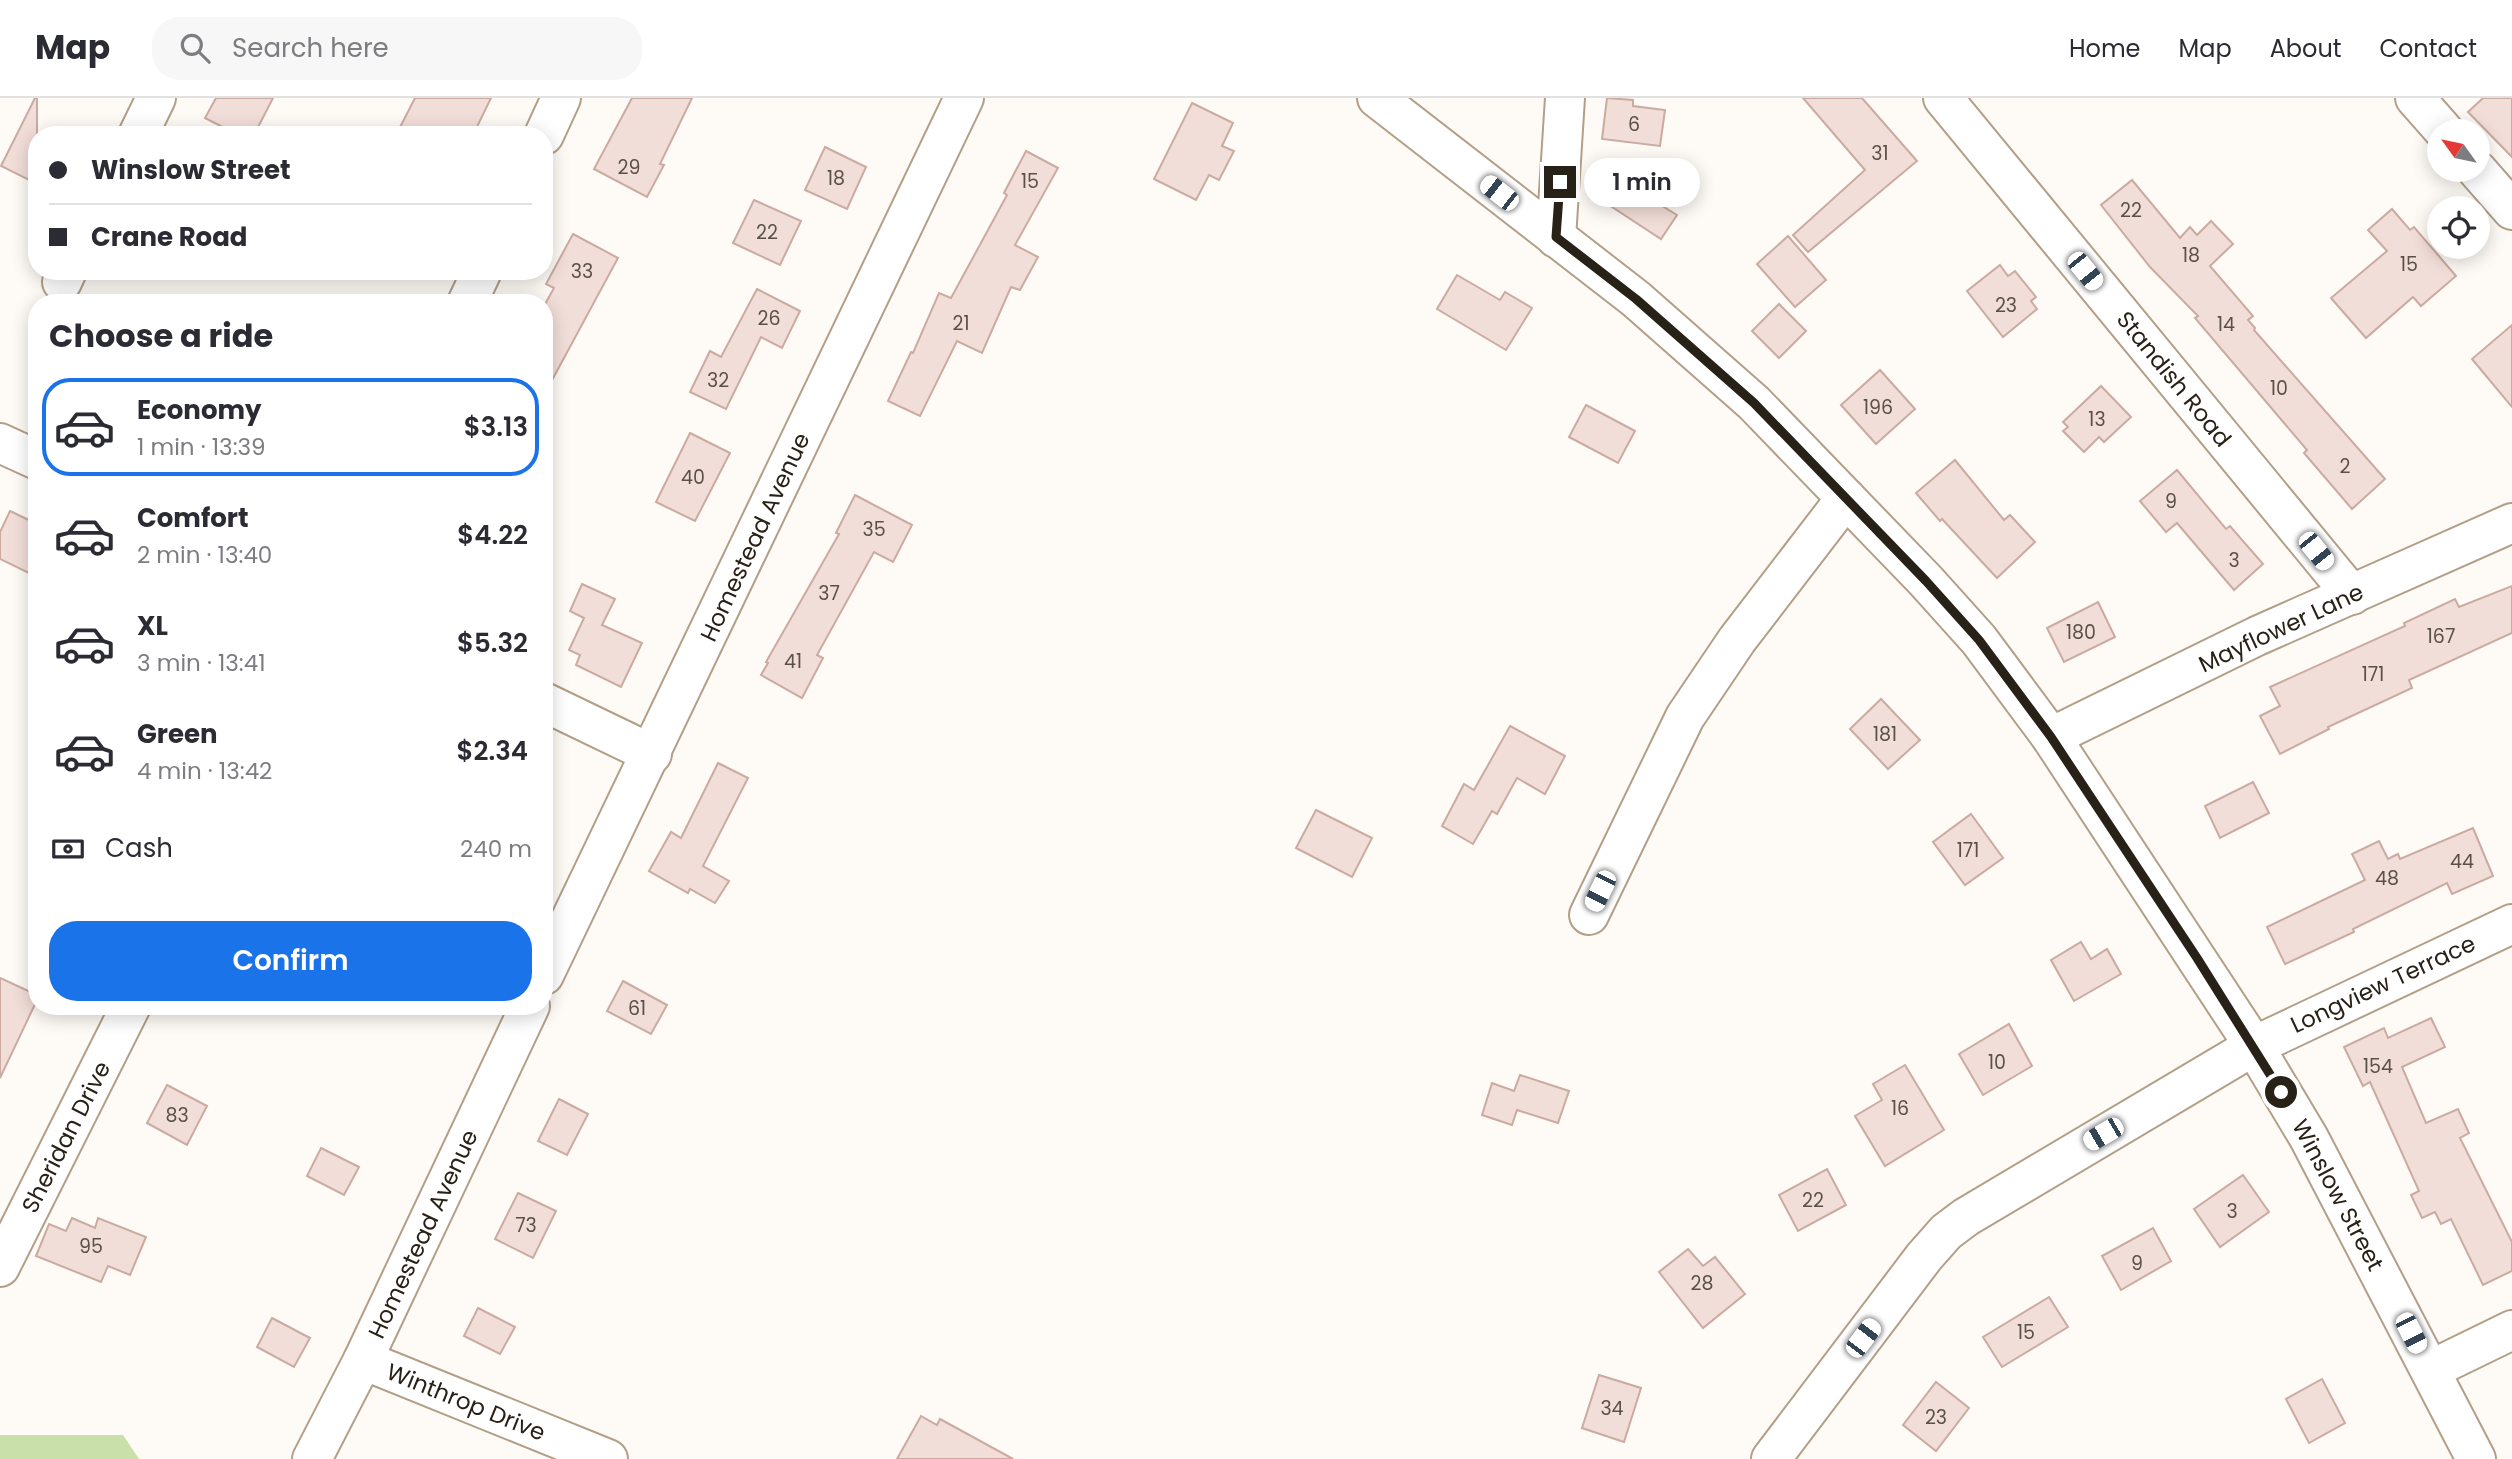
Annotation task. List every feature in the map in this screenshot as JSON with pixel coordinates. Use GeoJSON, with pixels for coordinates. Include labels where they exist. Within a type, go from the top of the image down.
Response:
{"type":"FeatureCollection","features":[{"type":"Feature","properties":{"kind":"street"},"geometry":{"type":"LineString","coordinates":[[548,126],[561,98]]}},
{"type":"Feature","properties":{"kind":"street","name":"Homestead Avenue"},"geometry":{"type":"LineString","coordinates":[[553,957],[964,98]]}},
{"type":"Feature","properties":{"kind":"street","name":"Winslow Street"},"geometry":{"type":"LineString","coordinates":[[1377,98],[1636,299],[1754,403],[1979,640],[2051,737],[2254,1046],[2309,1138],[2476,1459]]}},
{"type":"Feature","properties":{"kind":"street"},"geometry":{"type":"LineString","coordinates":[[1556,237],[1565,98]]}},
{"type":"Feature","properties":{"kind":"street","name":"Standish Road"},"geometry":{"type":"LineString","coordinates":[[1943,98],[2352,595]]}},
{"type":"Feature","properties":{"kind":"street"},"geometry":{"type":"LineString","coordinates":[[2415,98],[2433,119]]}},
{"type":"Feature","properties":{"kind":"street"},"geometry":{"type":"LineString","coordinates":[[2488,182],[2512,209]]}},
{"type":"Feature","properties":{"kind":"street"},"geometry":{"type":"LineString","coordinates":[[0,443],[28,456]]}},
{"type":"Feature","properties":{"kind":"street"},"geometry":{"type":"LineString","coordinates":[[1589,915],[1685,717],[1769,596],[1846,498]]}},
{"type":"Feature","properties":{"kind":"street","name":"Mayflower Lane"},"geometry":{"type":"LineString","coordinates":[[2051,737],[2257,636],[2512,523]]}},
{"type":"Feature","properties":{"kind":"street"},"geometry":{"type":"LineString","coordinates":[[553,706],[652,754]]}},
{"type":"Feature","properties":{"kind":"street","name":"Longview Terrace"},"geometry":{"type":"LineString","coordinates":[[1771,1459],[1924,1257],[1946,1232],[1966,1217],[2254,1046],[2512,924]]}},
{"type":"Feature","properties":{"kind":"street","name":"Sheridan Drive"},"geometry":{"type":"LineString","coordinates":[[0,1267],[126,1015]]}},
{"type":"Feature","properties":{"kind":"street","name":"Homestead Avenue"},"geometry":{"type":"LineString","coordinates":[[312,1459],[363,1360],[526,1015]]}},
{"type":"Feature","properties":{"kind":"street"},"geometry":{"type":"LineString","coordinates":[[2430,1370],[2512,1330]]}},
{"type":"Feature","properties":{"kind":"street","name":"Winthrop Drive"},"geometry":{"type":"LineString","coordinates":[[363,1360],[608,1459]]}},
{"type":"Feature","properties":{"kind":"green space"},"geometry":{"type":"Polygon","coordinates":[[[0,1435],[123,1435],[139,1459],[0,1459],[0,1435]]]}},
{"type":"Feature","properties":{"kind":"building"},"geometry":{"type":"Polygon","coordinates":[[[37,98],[37,126],[28,126],[28,180],[1,166],[37,98]]]}},
{"type":"Feature","properties":{"kind":"building"},"geometry":{"type":"Polygon","coordinates":[[[216,98],[273,98],[259,126],[221,126],[205,118],[216,98]]]}},
{"type":"Feature","properties":{"kind":"building"},"geometry":{"type":"Polygon","coordinates":[[[415,98],[491,98],[477,126],[401,126],[415,98]]]}},
{"type":"Feature","properties":{"kind":"building"},"geometry":{"type":"Polygon","coordinates":[[[632,98],[692,98],[660,164],[664,165],[647,197],[594,169],[632,98]]]}},
{"type":"Feature","properties":{"kind":"building"},"geometry":{"type":"Polygon","coordinates":[[[1607,98],[1633,100],[1633,106],[1665,110],[1660,146],[1602,139],[1607,98]]]}},
{"type":"Feature","properties":{"kind":"building"},"geometry":{"type":"Polygon","coordinates":[[[1803,98],[1862,98],[1917,161],[1808,252],[1793,235],[1865,170],[1803,98]]]}},
{"type":"Feature","properties":{"kind":"building"},"geometry":{"type":"Polygon","coordinates":[[[2483,98],[2512,98],[2512,157],[2490,134],[2490,119],[2475,119],[2468,112],[2483,98]]]}},
{"type":"Feature","properties":{"kind":"building"},"geometry":{"type":"Polygon","coordinates":[[[1192,103],[1233,123],[1222,146],[1234,151],[1219,180],[1209,175],[1196,200],[1154,179],[1192,103]]]}},
{"type":"Feature","properties":{"kind":"building"},"geometry":{"type":"Polygon","coordinates":[[[825,147],[866,167],[847,209],[805,190],[825,147]]]}},
{"type":"Feature","properties":{"kind":"building"},"geometry":{"type":"Polygon","coordinates":[[[1026,151],[1058,168],[1015,245],[1038,257],[1020,290],[1011,287],[982,353],[957,341],[920,416],[888,401],[911,352],[913,353],[939,293],[951,298],[1007,195],[1004,193],[1026,151]]]}},
{"type":"Feature","properties":{"kind":"building"},"geometry":{"type":"Polygon","coordinates":[[[1621,172],[1650,190],[1646,196],[1677,215],[1661,239],[1603,201],[1621,172]]]}},
{"type":"Feature","properties":{"kind":"building"},"geometry":{"type":"Polygon","coordinates":[[[2132,180],[2180,238],[2190,227],[2197,235],[2211,221],[2233,244],[2210,266],[2253,316],[2248,320],[2254,330],[2385,479],[2352,509],[2304,453],[2307,450],[2195,318],[2198,316],[2150,267],[2101,205],[2132,180]]]}},
{"type":"Feature","properties":{"kind":"building"},"geometry":{"type":"Polygon","coordinates":[[[754,200],[801,221],[780,265],[733,243],[754,200]]]}},
{"type":"Feature","properties":{"kind":"building"},"geometry":{"type":"Polygon","coordinates":[[[2392,209],[2410,230],[2414,227],[2427,242],[2427,259],[2441,259],[2456,276],[2421,306],[2413,297],[2366,338],[2331,298],[2387,251],[2368,230],[2392,209]]]}},
{"type":"Feature","properties":{"kind":"building"},"geometry":{"type":"Polygon","coordinates":[[[573,234],[618,258],[553,378],[553,294],[551,294],[554,288],[546,284],[548,280],[553,280],[553,271],[573,234]]]}},
{"type":"Feature","properties":{"kind":"building"},"geometry":{"type":"Polygon","coordinates":[[[1788,236],[1826,280],[1795,307],[1757,264],[1788,236]]]}},
{"type":"Feature","properties":{"kind":"building"},"geometry":{"type":"Polygon","coordinates":[[[2000,265],[2008,276],[2015,271],[2036,297],[2031,301],[2037,309],[2003,337],[1967,291],[2000,265]]]}},
{"type":"Feature","properties":{"kind":"building"},"geometry":{"type":"Polygon","coordinates":[[[1457,275],[1500,300],[1505,292],[1532,308],[1506,350],[1437,309],[1457,275]]]}},
{"type":"Feature","properties":{"kind":"building"},"geometry":{"type":"Polygon","coordinates":[[[757,289],[800,311],[782,348],[761,337],[726,409],[690,392],[710,351],[721,357],[757,289]]]}},
{"type":"Feature","properties":{"kind":"building"},"geometry":{"type":"Polygon","coordinates":[[[1779,304],[1806,331],[1779,358],[1752,331],[1779,304]]]}},
{"type":"Feature","properties":{"kind":"building"},"geometry":{"type":"Polygon","coordinates":[[[2512,325],[2512,407],[2472,359],[2512,325]]]}},
{"type":"Feature","properties":{"kind":"building"},"geometry":{"type":"Polygon","coordinates":[[[1880,370],[1915,409],[1876,444],[1841,405],[1880,370]]]}},
{"type":"Feature","properties":{"kind":"building"},"geometry":{"type":"Polygon","coordinates":[[[2101,386],[2131,417],[2104,442],[2099,437],[2084,452],[2063,431],[2068,427],[2063,422],[2101,386]]]}},
{"type":"Feature","properties":{"kind":"building"},"geometry":{"type":"Polygon","coordinates":[[[1586,405],[1635,431],[1618,463],[1569,437],[1586,405]]]}},
{"type":"Feature","properties":{"kind":"building"},"geometry":{"type":"Polygon","coordinates":[[[690,433],[730,453],[695,521],[656,502],[690,433]]]}},
{"type":"Feature","properties":{"kind":"building"},"geometry":{"type":"Polygon","coordinates":[[[1955,460],[2004,520],[2010,515],[2035,542],[1997,578],[1916,493],[1955,460]]]}},
{"type":"Feature","properties":{"kind":"building"},"geometry":{"type":"Polygon","coordinates":[[[2177,470],[2226,529],[2230,526],[2263,564],[2234,590],[2177,523],[2166,532],[2140,501],[2177,470]]]}},
{"type":"Feature","properties":{"kind":"building"},"geometry":{"type":"Polygon","coordinates":[[[855,495],[912,525],[893,562],[874,552],[817,655],[823,658],[802,698],[761,675],[839,534],[836,533],[855,495]]]}},
{"type":"Feature","properties":{"kind":"building"},"geometry":{"type":"Polygon","coordinates":[[[10,511],[28,520],[28,573],[0,559],[0,532],[10,511]]]}},
{"type":"Feature","properties":{"kind":"building"},"geometry":{"type":"Polygon","coordinates":[[[582,584],[615,599],[602,625],[642,643],[621,687],[576,665],[580,655],[569,650],[584,618],[570,611],[582,584]]]}},
{"type":"Feature","properties":{"kind":"building"},"geometry":{"type":"Polygon","coordinates":[[[2512,586],[2512,633],[2409,680],[2412,688],[2328,727],[2329,729],[2280,754],[2260,716],[2280,706],[2270,687],[2405,626],[2404,623],[2455,599],[2459,607],[2512,586]]]}},
{"type":"Feature","properties":{"kind":"building"},"geometry":{"type":"Polygon","coordinates":[[[2098,602],[2115,637],[2064,662],[2047,628],[2098,602]]]}},
{"type":"Feature","properties":{"kind":"building"},"geometry":{"type":"Polygon","coordinates":[[[1881,699],[1920,740],[1888,769],[1850,729],[1881,699]]]}},
{"type":"Feature","properties":{"kind":"building"},"geometry":{"type":"Polygon","coordinates":[[[1510,726],[1565,756],[1545,794],[1517,778],[1497,814],[1492,811],[1473,844],[1442,826],[1464,784],[1474,790],[1510,726]]]}},
{"type":"Feature","properties":{"kind":"building"},"geometry":{"type":"Polygon","coordinates":[[[718,763],[748,778],[703,866],[729,881],[715,903],[690,889],[688,893],[649,871],[671,832],[681,838],[718,763]]]}},
{"type":"Feature","properties":{"kind":"building"},"geometry":{"type":"Polygon","coordinates":[[[2253,782],[2269,813],[2220,838],[2205,806],[2253,782]]]}},
{"type":"Feature","properties":{"kind":"building"},"geometry":{"type":"Polygon","coordinates":[[[1316,810],[1372,838],[1352,877],[1296,848],[1316,810]]]}},
{"type":"Feature","properties":{"kind":"building"},"geometry":{"type":"Polygon","coordinates":[[[1971,814],[2003,858],[1965,885],[1933,842],[1971,814]]]}},
{"type":"Feature","properties":{"kind":"building"},"geometry":{"type":"Polygon","coordinates":[[[2473,828],[2493,876],[2452,894],[2447,883],[2353,929],[2354,932],[2285,964],[2267,927],[2365,880],[2352,854],[2379,841],[2388,859],[2398,854],[2400,859],[2473,828]]]}},
{"type":"Feature","properties":{"kind":"building"},"geometry":{"type":"Polygon","coordinates":[[[2081,942],[2091,959],[2107,949],[2121,974],[2074,1001],[2051,960],[2081,942]]]}},
{"type":"Feature","properties":{"kind":"building"},"geometry":{"type":"Polygon","coordinates":[[[0,978],[28,991],[30,1015],[0,1078],[0,978]]]}},
{"type":"Feature","properties":{"kind":"building"},"geometry":{"type":"Polygon","coordinates":[[[623,981],[667,1005],[651,1034],[607,1011],[623,981]]]}},
{"type":"Feature","properties":{"kind":"building"},"geometry":{"type":"Polygon","coordinates":[[[2431,1018],[2445,1047],[2402,1067],[2426,1123],[2458,1109],[2469,1133],[2460,1138],[2512,1242],[2512,1271],[2483,1285],[2451,1219],[2441,1224],[2435,1212],[2422,1218],[2411,1195],[2419,1191],[2370,1082],[2363,1086],[2344,1047],[2384,1028],[2388,1038],[2431,1018]]]}},
{"type":"Feature","properties":{"kind":"building"},"geometry":{"type":"Polygon","coordinates":[[[2009,1024],[2032,1066],[1983,1095],[1959,1054],[2009,1024]]]}},
{"type":"Feature","properties":{"kind":"building"},"geometry":{"type":"Polygon","coordinates":[[[1905,1065],[1944,1130],[1885,1166],[1855,1116],[1882,1100],[1873,1084],[1905,1065]]]}},
{"type":"Feature","properties":{"kind":"building"},"geometry":{"type":"Polygon","coordinates":[[[1520,1075],[1569,1091],[1558,1123],[1517,1110],[1512,1125],[1482,1115],[1492,1083],[1514,1091],[1520,1075]]]}},
{"type":"Feature","properties":{"kind":"building"},"geometry":{"type":"Polygon","coordinates":[[[167,1085],[207,1106],[187,1145],[147,1123],[167,1085]]]}},
{"type":"Feature","properties":{"kind":"building"},"geometry":{"type":"Polygon","coordinates":[[[559,1099],[588,1114],[567,1155],[538,1141],[559,1099]]]}},
{"type":"Feature","properties":{"kind":"building"},"geometry":{"type":"Polygon","coordinates":[[[321,1148],[359,1167],[344,1195],[307,1176],[321,1148]]]}},
{"type":"Feature","properties":{"kind":"building"},"geometry":{"type":"Polygon","coordinates":[[[1827,1169],[1846,1205],[1798,1231],[1779,1195],[1827,1169]]]}},
{"type":"Feature","properties":{"kind":"building"},"geometry":{"type":"Polygon","coordinates":[[[2243,1175],[2269,1212],[2220,1247],[2194,1209],[2243,1175]]]}},
{"type":"Feature","properties":{"kind":"building"},"geometry":{"type":"Polygon","coordinates":[[[518,1193],[556,1211],[533,1258],[495,1239],[518,1193]]]}},
{"type":"Feature","properties":{"kind":"building"},"geometry":{"type":"Polygon","coordinates":[[[72,1218],[95,1228],[98,1218],[146,1237],[130,1275],[108,1266],[101,1282],[36,1256],[49,1224],[66,1231],[72,1218]]]}},
{"type":"Feature","properties":{"kind":"building"},"geometry":{"type":"Polygon","coordinates":[[[2153,1228],[2171,1261],[2121,1290],[2102,1256],[2153,1228]]]}},
{"type":"Feature","properties":{"kind":"building"},"geometry":{"type":"Polygon","coordinates":[[[1688,1249],[1703,1266],[1715,1257],[1745,1294],[1703,1328],[1659,1272],[1688,1249]]]}},
{"type":"Feature","properties":{"kind":"building"},"geometry":{"type":"Polygon","coordinates":[[[2049,1297],[2068,1327],[2002,1367],[1983,1337],[2049,1297]]]}},
{"type":"Feature","properties":{"kind":"building"},"geometry":{"type":"Polygon","coordinates":[[[478,1308],[515,1327],[500,1354],[464,1336],[478,1308]]]}},
{"type":"Feature","properties":{"kind":"building"},"geometry":{"type":"Polygon","coordinates":[[[272,1318],[310,1338],[294,1367],[257,1347],[272,1318]]]}},
{"type":"Feature","properties":{"kind":"building"},"geometry":{"type":"Polygon","coordinates":[[[1599,1375],[1641,1388],[1624,1442],[1582,1428],[1599,1375]]]}},
{"type":"Feature","properties":{"kind":"building"},"geometry":{"type":"Polygon","coordinates":[[[2322,1379],[2345,1423],[2309,1443],[2286,1399],[2322,1379]]]}},
{"type":"Feature","properties":{"kind":"building"},"geometry":{"type":"Polygon","coordinates":[[[1936,1382],[1969,1408],[1936,1451],[1903,1425],[1936,1382]]]}},
{"type":"Feature","properties":{"kind":"building"},"geometry":{"type":"Polygon","coordinates":[[[921,1416],[937,1425],[940,1419],[1013,1459],[897,1459],[921,1416]]]}},
{"type":"Feature","properties":{"kind":"route"},"geometry":{"type":"LineString","coordinates":[[1560,182],[1556,237],[1636,299],[1754,403],[1926,581],[1979,640],[2051,737],[2197,958],[2281,1092]]}}]}
